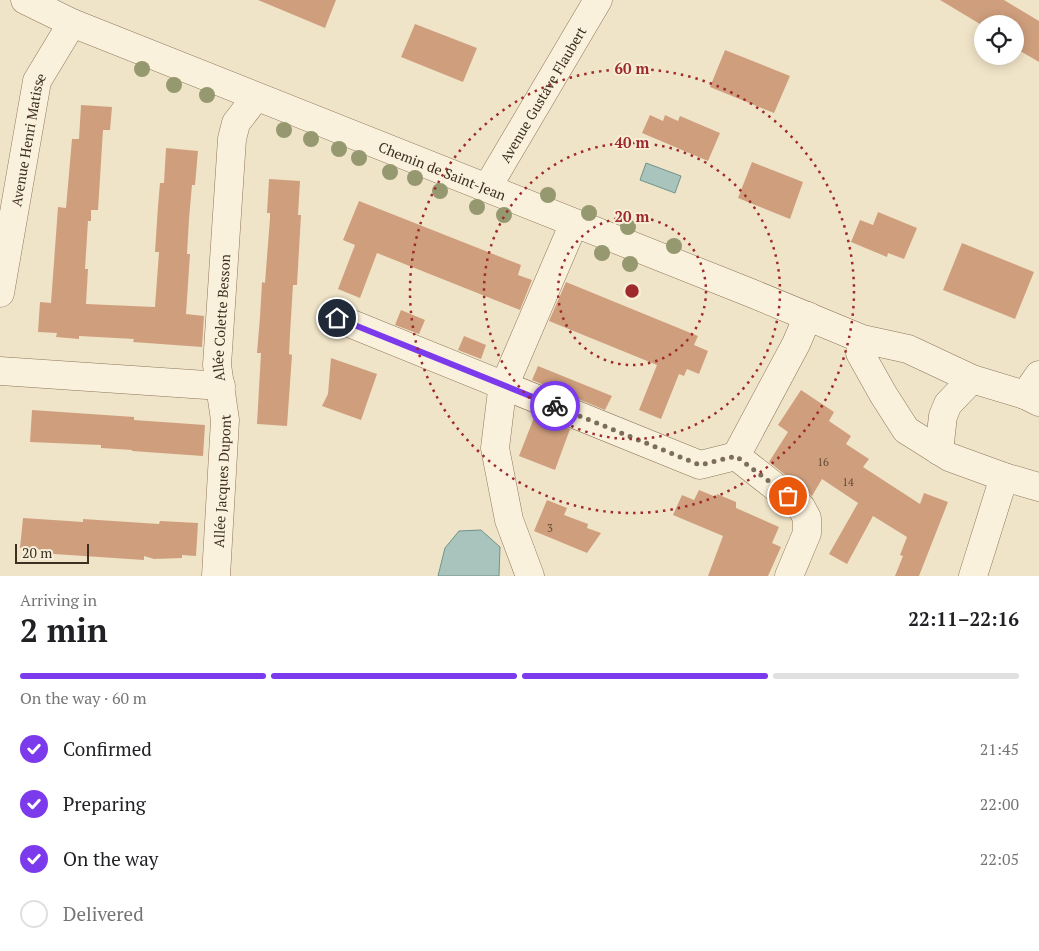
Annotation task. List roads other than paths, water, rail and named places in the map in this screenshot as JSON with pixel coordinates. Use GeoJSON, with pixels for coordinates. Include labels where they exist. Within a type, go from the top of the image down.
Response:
{"type":"FeatureCollection","features":[{"type":"Feature","properties":{"kind":"street","name":"Chemin de Saint-Jean"},"geometry":{"type":"LineString","coordinates":[[25,0],[72,23],[574,222],[862,339],[908,349],[972,379],[1034,391]]}},
{"type":"Feature","properties":{"kind":"street","name":"Avenue Gustave Flaubert"},"geometry":{"type":"LineString","coordinates":[[487,188],[598,0]]}},
{"type":"Feature","properties":{"kind":"street","name":"Avenue Henri Matisse"},"geometry":{"type":"LineString","coordinates":[[0,294],[37,81],[72,23]]}},
{"type":"Feature","properties":{"kind":"street","name":"Allée Colette Besson"},"geometry":{"type":"LineString","coordinates":[[0,371],[221,386],[217,365],[232,140],[236,122],[256,97]]}},
{"type":"Feature","properties":{"kind":"street"},"geometry":{"type":"LineString","coordinates":[[530,576],[509,520],[496,448],[502,392],[574,222]]}},
{"type":"Feature","properties":{"kind":"street"},"geometry":{"type":"LineString","coordinates":[[337,318],[700,465],[736,456],[796,344],[808,316]]}},
{"type":"Feature","properties":{"kind":"street"},"geometry":{"type":"LineString","coordinates":[[862,339],[860,353],[906,430],[949,457],[1004,478],[1039,487]]}},
{"type":"Feature","properties":{"kind":"street"},"geometry":{"type":"LineString","coordinates":[[940,451],[943,416],[948,404],[972,379]]}},
{"type":"Feature","properties":{"kind":"street","name":"Allée Jacques Dupont"},"geometry":{"type":"LineString","coordinates":[[216,576],[225,420],[221,386]]}},
{"type":"Feature","properties":{"kind":"street"},"geometry":{"type":"LineString","coordinates":[[736,456],[801,507],[806,518],[807,533],[789,576]]}},
{"type":"Feature","properties":{"kind":"street"},"geometry":{"type":"LineString","coordinates":[[973,576],[1004,478]]}},
{"type":"Feature","properties":{"kind":"water"},"geometry":{"type":"Polygon","coordinates":[[[646,163],[681,176],[675,193],[640,180],[646,163]]]}},
{"type":"Feature","properties":{"kind":"water"},"geometry":{"type":"Polygon","coordinates":[[[481,530],[500,547],[499,576],[438,576],[445,548],[459,531],[481,530]]]}}]}
